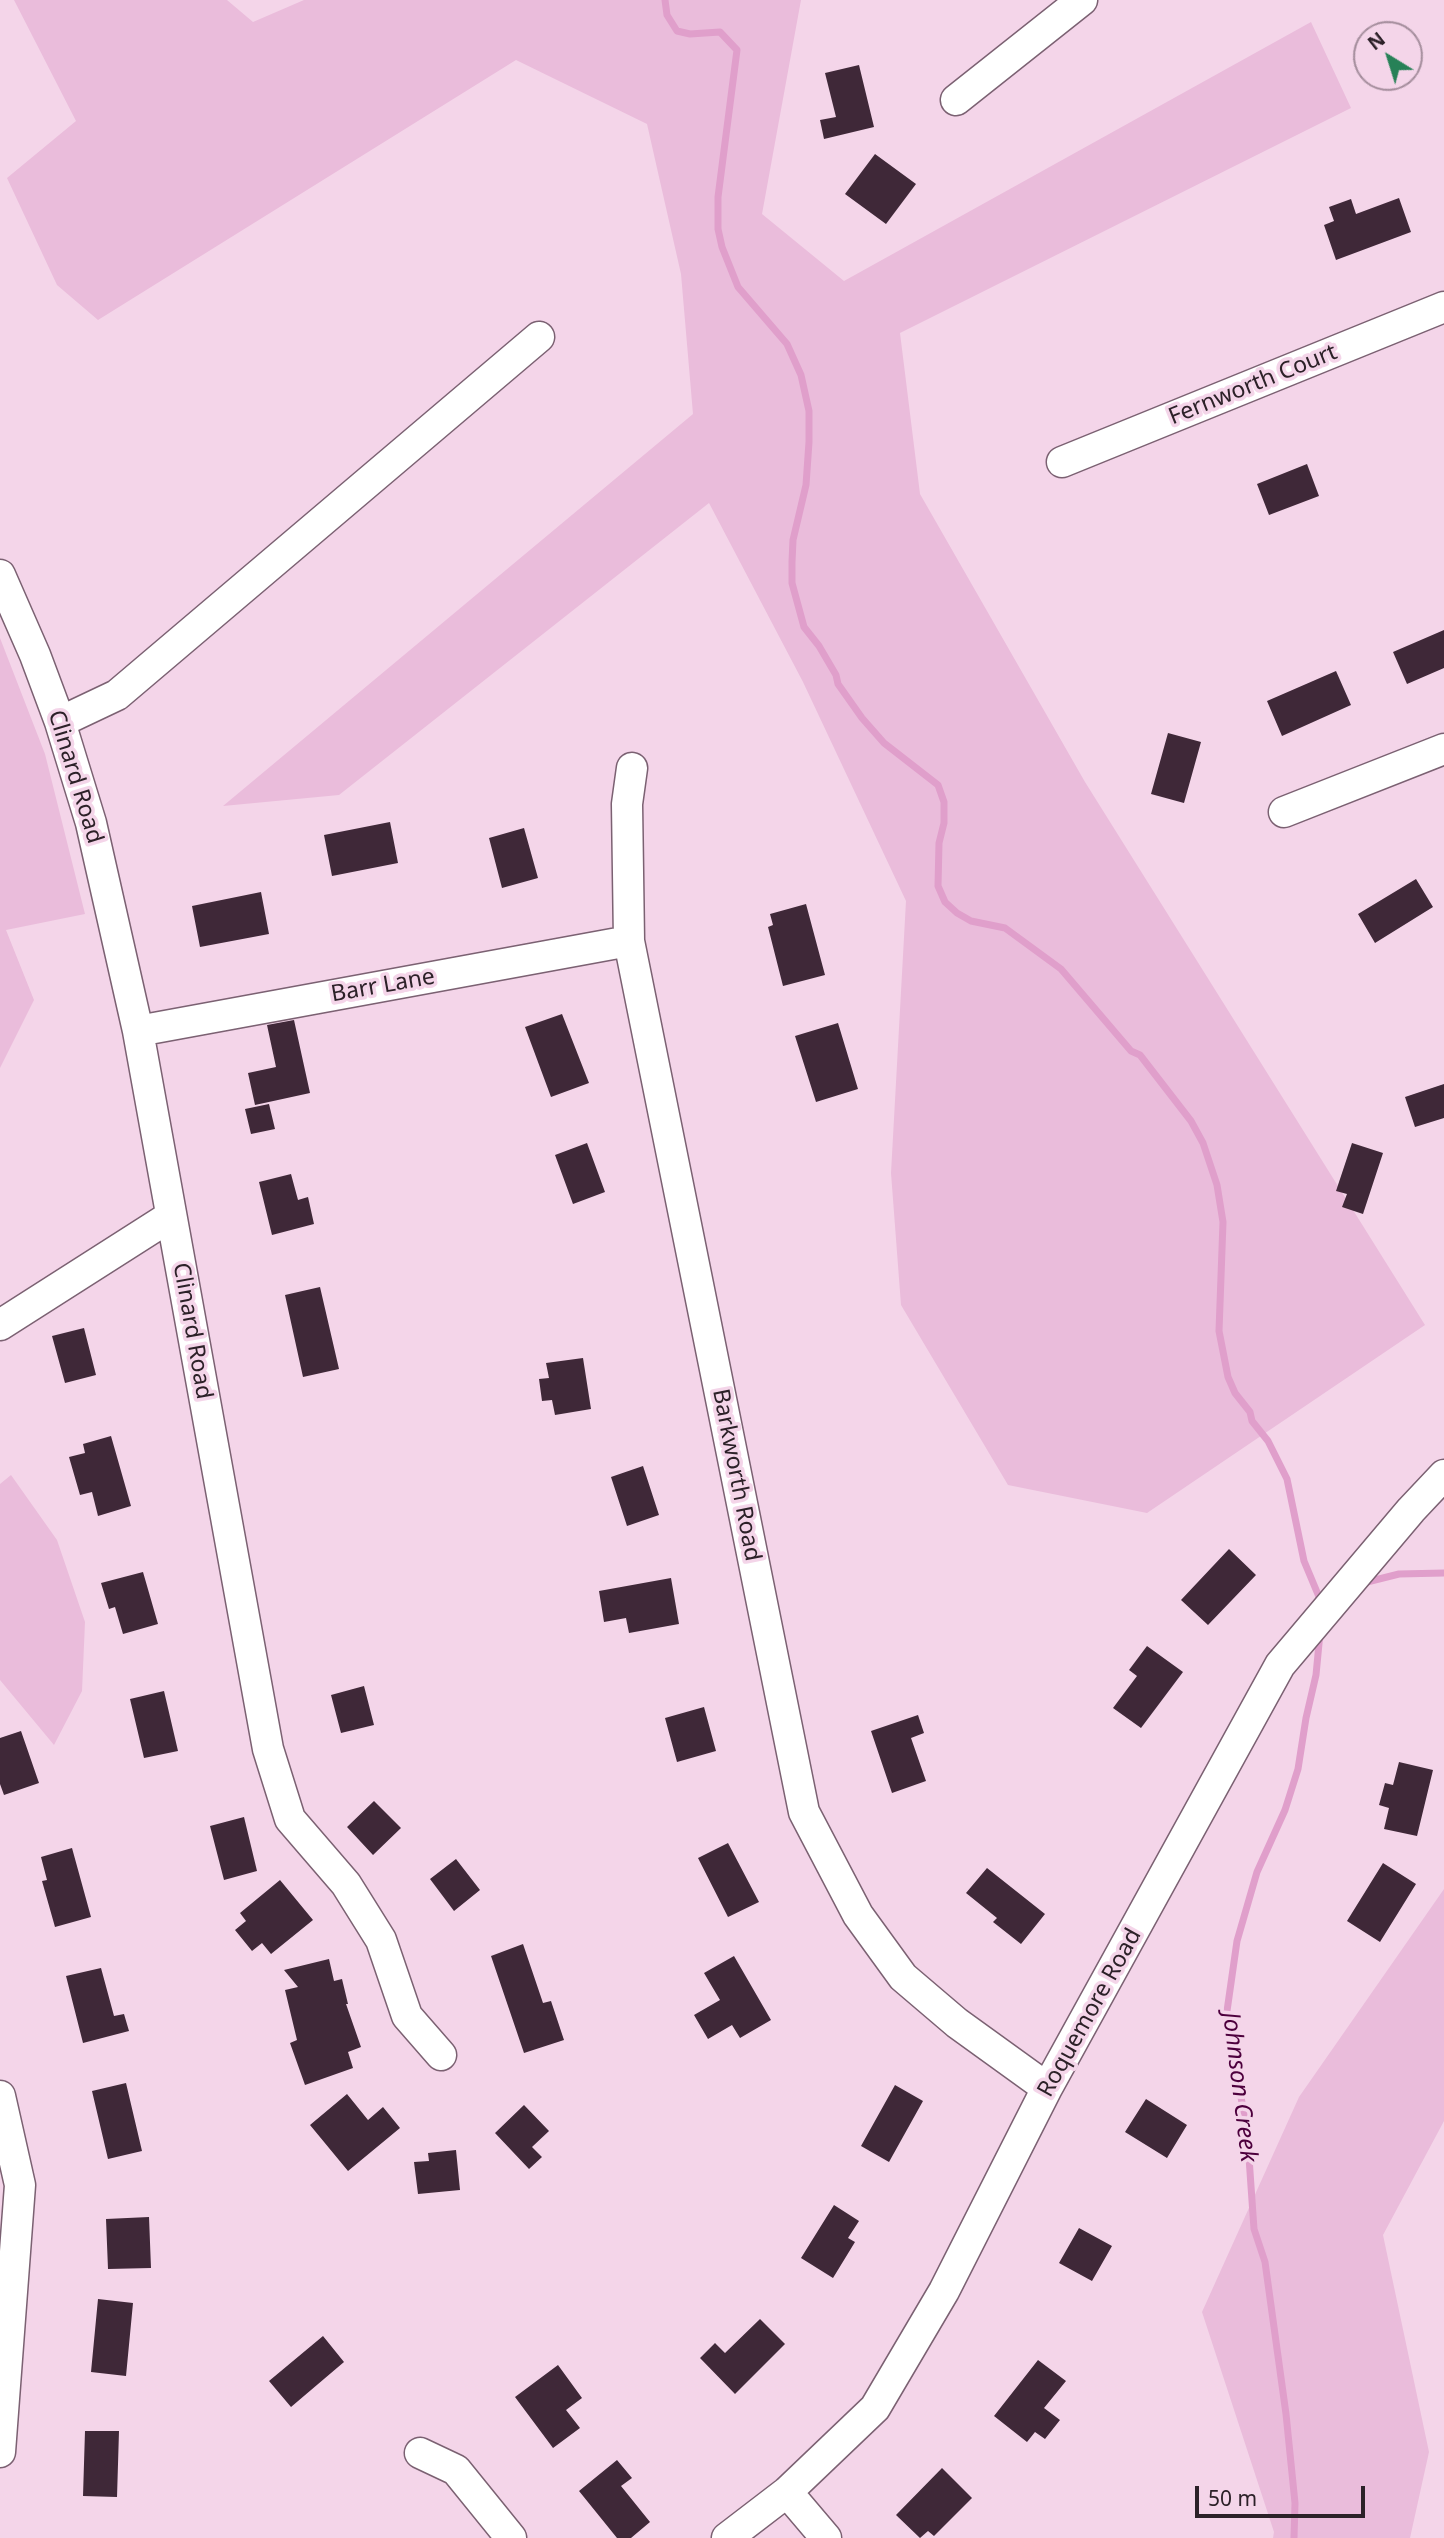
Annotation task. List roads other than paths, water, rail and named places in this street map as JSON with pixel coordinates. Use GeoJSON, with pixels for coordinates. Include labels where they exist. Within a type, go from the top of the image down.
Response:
{"type":"FeatureCollection","features":[{"type":"Feature","properties":{"kind":"street"},"geometry":{"type":"LineString","coordinates":[[956,100],[1082,0]]}},
{"type":"Feature","properties":{"kind":"street","name":"Fernworth Court"},"geometry":{"type":"LineString","coordinates":[[1062,462],[1444,307]]}},
{"type":"Feature","properties":{"kind":"street"},"geometry":{"type":"LineString","coordinates":[[60,722],[117,695],[540,337]]}},
{"type":"Feature","properties":{"kind":"street","name":"Clinard Road"},"geometry":{"type":"LineString","coordinates":[[0,575],[35,655],[60,722],[91,823],[138,1031],[268,1749],[290,1819],[346,1884],[381,1940],[407,2016],[441,2055]]}},
{"type":"Feature","properties":{"kind":"street"},"geometry":{"type":"LineString","coordinates":[[1284,812],[1444,749]]}},
{"type":"Feature","properties":{"kind":"street","name":"Barkworth Road"},"geometry":{"type":"LineString","coordinates":[[632,768],[626,804],[628,941],[804,1812],[858,1915],[903,1977],[957,2023],[1047,2088]]}},
{"type":"Feature","properties":{"kind":"street","name":"Barr Lane"},"geometry":{"type":"LineString","coordinates":[[138,1031],[628,941]]}},
{"type":"Feature","properties":{"kind":"street"},"geometry":{"type":"LineString","coordinates":[[0,1325],[171,1216]]}},
{"type":"Feature","properties":{"kind":"street","name":"Roquemore Road"},"geometry":{"type":"LineString","coordinates":[[727,2538],[787,2493],[875,2408],[944,2291],[1047,2088],[1280,1665],[1410,1510],[1444,1475]]}},
{"type":"Feature","properties":{"kind":"street"},"geometry":{"type":"LineString","coordinates":[[0,2096],[20,2185],[0,2452]]}},
{"type":"Feature","properties":{"kind":"street"},"geometry":{"type":"LineString","coordinates":[[420,2453],[456,2470],[511,2538]]}},
{"type":"Feature","properties":{"kind":"street"},"geometry":{"type":"LineString","coordinates":[[787,2493],[826,2538]]}},
{"type":"Feature","properties":{"kind":"waterway"},"geometry":{"type":"LineString","coordinates":[[665,0],[667,15],[677,31],[690,34],[720,32],[737,50],[718,197],[718,229],[738,287],[787,344],[801,375],[809,411],[806,485],[793,540],[792,562],[792,583],[804,627],[819,646],[836,675],[838,684],[862,718],[884,743],[938,785],[944,802],[938,886],[945,902],[971,921],[1005,928],[1061,969],[1131,1051],[1140,1055],[1191,1121],[1203,1143],[1217,1185],[1223,1222],[1219,1331],[1228,1377],[1235,1393],[1250,1412],[1252,1421],[1268,1441],[1287,1479],[1304,1561],[1322,1604]]}},
{"type":"Feature","properties":{"kind":"waterway","name":"Johnson Creek"},"geometry":{"type":"LineString","coordinates":[[1363,1583],[1399,1574],[1444,1573]]}},
{"type":"Feature","properties":{"kind":"waterway","name":"Johnson Creek"},"geometry":{"type":"LineString","coordinates":[[1294,2538],[1295,2503],[1286,2414],[1265,2262],[1254,2229],[1247,2129],[1226,2018],[1237,1941],[1257,1872],[1285,1810],[1298,1769],[1316,1675],[1320,1633]]}}]}
